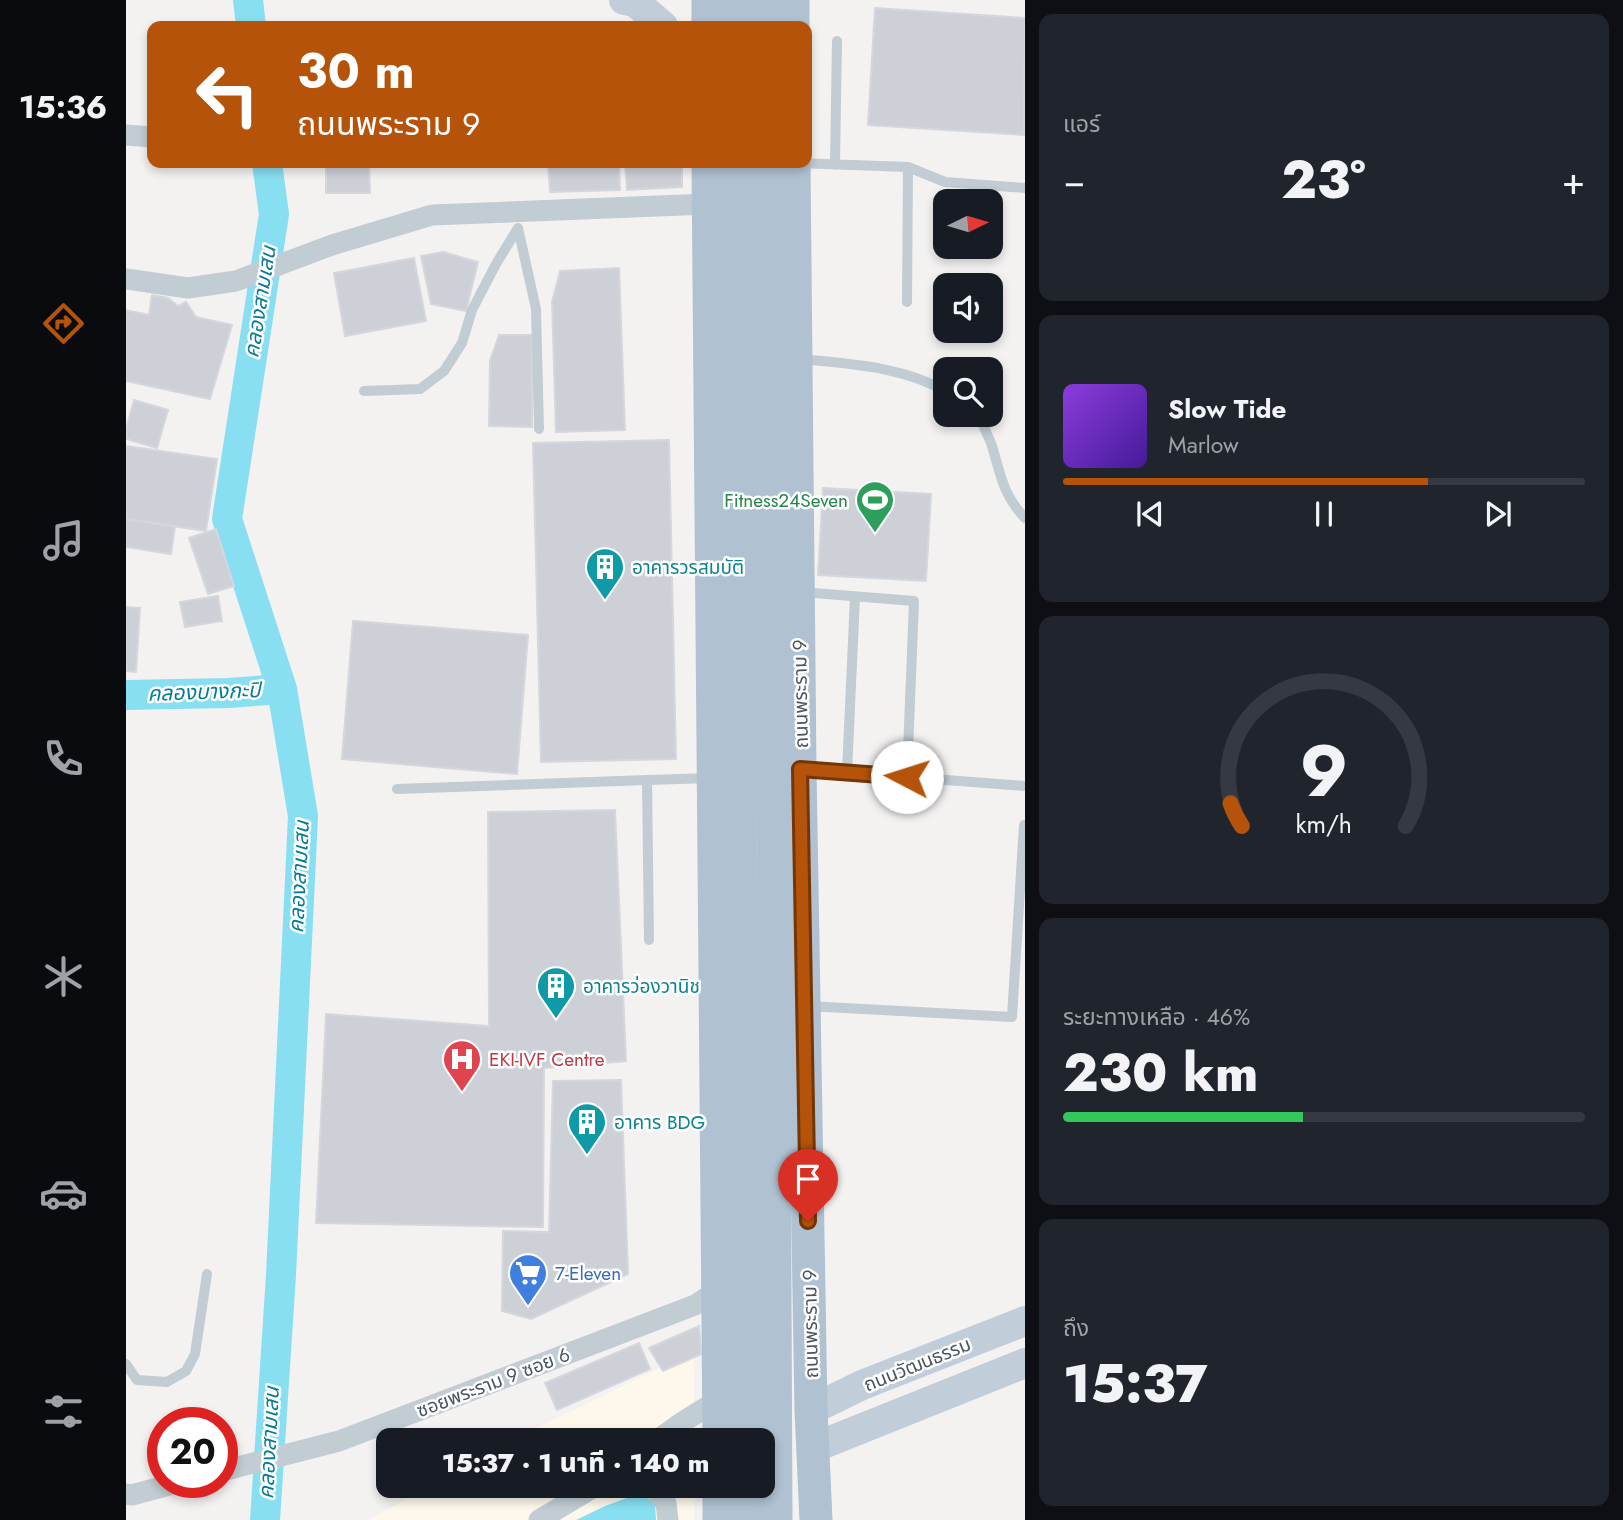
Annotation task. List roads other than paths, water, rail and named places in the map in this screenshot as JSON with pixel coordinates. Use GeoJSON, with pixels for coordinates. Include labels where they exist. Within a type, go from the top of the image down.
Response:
{"type":"FeatureCollection","features":[{"type":"Feature","properties":{"kind":"main road"},"geometry":{"type":"LineString","coordinates":[[708,0],[708,21]]}},
{"type":"Feature","properties":{"kind":"main road"},"geometry":{"type":"LineString","coordinates":[[732,0],[732,21]]}},
{"type":"Feature","properties":{"kind":"main road"},"geometry":{"type":"LineString","coordinates":[[764,0],[765,21]]}},
{"type":"Feature","properties":{"kind":"main road"},"geometry":{"type":"LineString","coordinates":[[793,0],[793,21]]}},
{"type":"Feature","properties":{"kind":"main road"},"geometry":{"type":"LineString","coordinates":[[708,168],[719,1428]]}},
{"type":"Feature","properties":{"kind":"main road"},"geometry":{"type":"LineString","coordinates":[[734,168],[744,1428]]}},
{"type":"Feature","properties":{"kind":"main road","name":"ถนนพระราม 9"},"geometry":{"type":"LineString","coordinates":[[766,168],[774,852],[776,1520]]}},
{"type":"Feature","properties":{"kind":"main road","name":"ถนนพระราม 9"},"geometry":{"type":"LineString","coordinates":[[794,168],[800,769],[811,1410],[816,1520]]}},
{"type":"Feature","properties":{"kind":"main road"},"geometry":{"type":"LineString","coordinates":[[774,1428],[811,1410]]}},
{"type":"Feature","properties":{"kind":"main road"},"geometry":{"type":"LineString","coordinates":[[775,1465],[813,1448]]}},
{"type":"Feature","properties":{"kind":"main road"},"geometry":{"type":"LineString","coordinates":[[730,1498],[744,1520]]}},
{"type":"Feature","properties":{"kind":"street"},"geometry":{"type":"LineString","coordinates":[[625,0],[635,2],[657,21]]}},
{"type":"Feature","properties":{"kind":"street"},"geometry":{"type":"LineString","coordinates":[[126,135],[147,137]]}},
{"type":"Feature","properties":{"kind":"street"},"geometry":{"type":"LineString","coordinates":[[126,279],[188,288],[236,281],[332,245],[432,215],[519,220],[708,204]]}},
{"type":"Feature","properties":{"kind":"street","name":"ซอยพระราม 9 ซอย 6"},"geometry":{"type":"LineString","coordinates":[[238,1468],[339,1441],[695,1305],[718,1290]]}},
{"type":"Feature","properties":{"kind":"street","name":"ถนนวัฒนธรรม"},"geometry":{"type":"LineString","coordinates":[[811,1410],[862,1385],[1024,1321]]}},
{"type":"Feature","properties":{"kind":"street","name":"ถนนวัฒนธรรม"},"geometry":{"type":"LineString","coordinates":[[813,1448],[1024,1363]]}},
{"type":"Feature","properties":{"kind":"street"},"geometry":{"type":"LineString","coordinates":[[674,1428],[718,1400]]}},
{"type":"Feature","properties":{"kind":"street"},"geometry":{"type":"LineString","coordinates":[[129,1494],[147,1490]]}},
{"type":"Feature","properties":{"kind":"street"},"geometry":{"type":"LineString","coordinates":[[539,1520],[576,1498]]}},
{"type":"Feature","properties":{"kind":"street"},"geometry":{"type":"LineString","coordinates":[[662,1498],[666,1503],[668,1520]]}},
{"type":"Feature","properties":{"kind":"lane"},"geometry":{"type":"LineString","coordinates":[[835,165],[837,41]]}},
{"type":"Feature","properties":{"kind":"lane"},"geometry":{"type":"LineString","coordinates":[[812,164],[908,167],[945,182],[1024,188]]}},
{"type":"Feature","properties":{"kind":"lane"},"geometry":{"type":"LineString","coordinates":[[907,302],[908,167]]}},
{"type":"Feature","properties":{"kind":"lane"},"geometry":{"type":"LineString","coordinates":[[364,391],[420,389],[444,371],[462,343],[472,310],[519,220]]}},
{"type":"Feature","properties":{"kind":"lane"},"geometry":{"type":"LineString","coordinates":[[519,220],[536,309],[539,429]]}},
{"type":"Feature","properties":{"kind":"lane"},"geometry":{"type":"LineString","coordinates":[[797,359],[893,370],[933,385]]}},
{"type":"Feature","properties":{"kind":"lane"},"geometry":{"type":"LineString","coordinates":[[984,427],[991,443],[1001,481],[1013,506],[1024,518]]}},
{"type":"Feature","properties":{"kind":"lane"},"geometry":{"type":"LineString","coordinates":[[799,592],[914,601],[907,777]]}},
{"type":"Feature","properties":{"kind":"lane"},"geometry":{"type":"LineString","coordinates":[[847,772],[855,597]]}},
{"type":"Feature","properties":{"kind":"lane"},"geometry":{"type":"LineString","coordinates":[[800,769],[1024,786]]}},
{"type":"Feature","properties":{"kind":"lane"},"geometry":{"type":"LineString","coordinates":[[397,789],[714,778]]}},
{"type":"Feature","properties":{"kind":"lane"},"geometry":{"type":"LineString","coordinates":[[647,780],[649,940]]}},
{"type":"Feature","properties":{"kind":"lane"},"geometry":{"type":"LineString","coordinates":[[1012,1017],[1024,825]]}},
{"type":"Feature","properties":{"kind":"lane"},"geometry":{"type":"LineString","coordinates":[[804,1006],[1024,1018]]}},
{"type":"Feature","properties":{"kind":"lane"},"geometry":{"type":"LineString","coordinates":[[126,1364],[137,1380],[167,1382],[186,1371],[195,1354],[207,1274]]}},
{"type":"Feature","properties":{"kind":"water"},"geometry":{"type":"Polygon","coordinates":[[[627,1498],[648,1498],[655,1504],[656,1520],[576,1520],[627,1498]]]}},
{"type":"Feature","properties":{"kind":"waterway","name":"คลองสามเสน"},"geometry":{"type":"LineString","coordinates":[[248,0],[250,21]]}},
{"type":"Feature","properties":{"kind":"waterway","name":"คลองสามเสน"},"geometry":{"type":"LineString","coordinates":[[265,1520],[281,1275],[303,816],[282,689],[227,519],[274,214],[268,168]]}},
{"type":"Feature","properties":{"kind":"waterway","name":"คลองบางกะปิ"},"geometry":{"type":"LineString","coordinates":[[126,695],[282,689]]}},
{"type":"Feature","properties":{"kind":"place","name":"Fitness24Seven"},"geometry":{"type":"Point","coordinates":[875,534]}},
{"type":"Feature","properties":{"kind":"place","name":"อาคารวรสมบัติ"},"geometry":{"type":"Point","coordinates":[605,601]}},
{"type":"Feature","properties":{"kind":"place","name":"อาคารว่องวานิช"},"geometry":{"type":"Point","coordinates":[556,1020]}},
{"type":"Feature","properties":{"kind":"place","name":"EKI-IVF Centre"},"geometry":{"type":"Point","coordinates":[462,1093]}},
{"type":"Feature","properties":{"kind":"place","name":"อาคาร BDG"},"geometry":{"type":"Point","coordinates":[587,1156]}},
{"type":"Feature","properties":{"kind":"place","name":"7-Eleven"},"geometry":{"type":"Point","coordinates":[528,1307]}}]}
